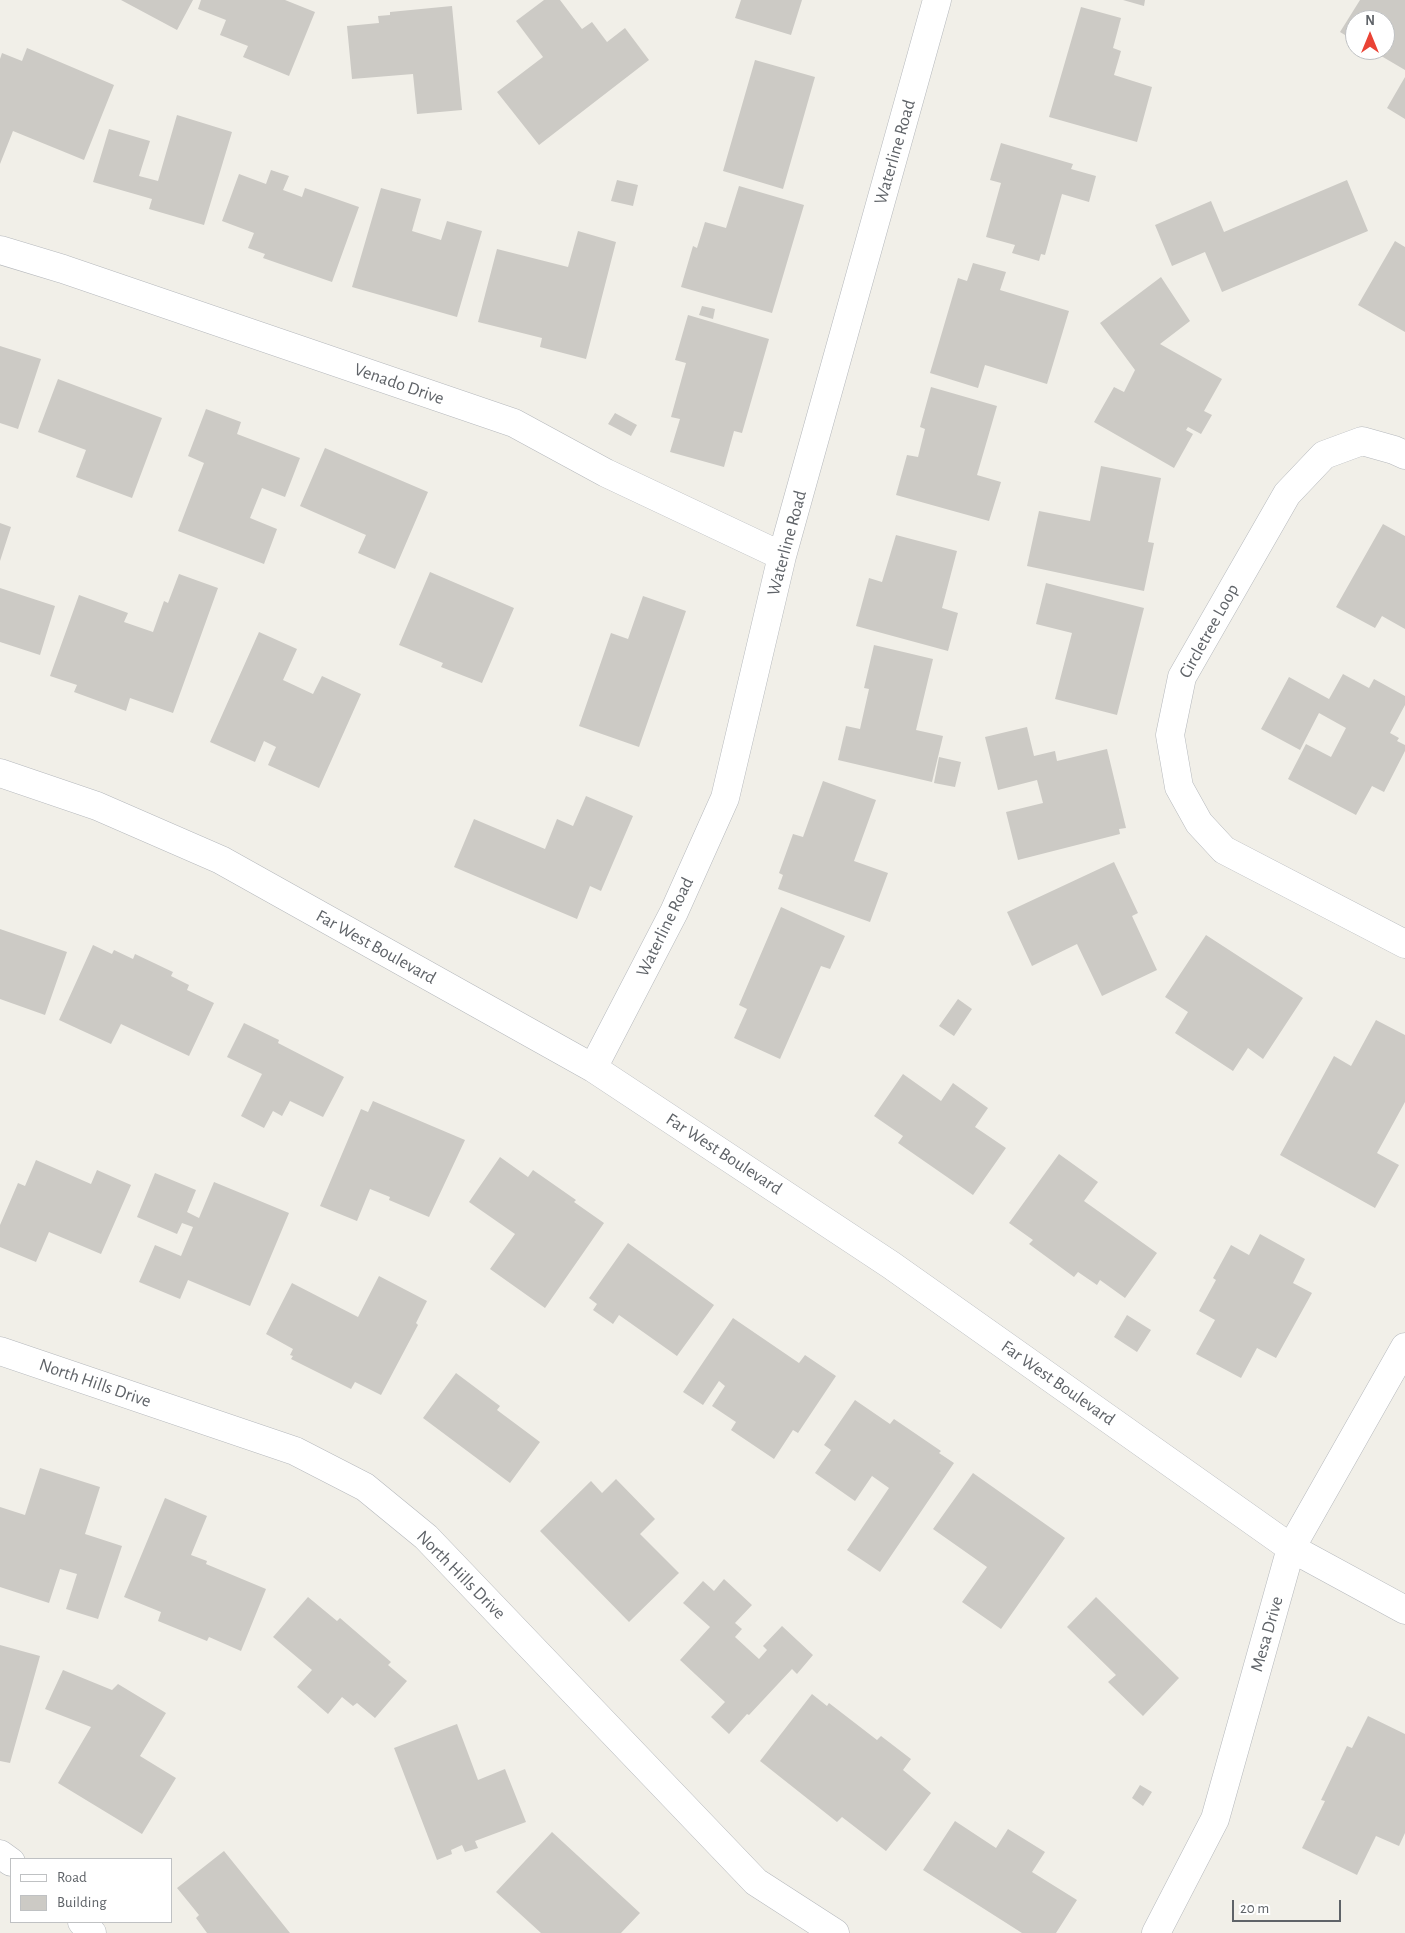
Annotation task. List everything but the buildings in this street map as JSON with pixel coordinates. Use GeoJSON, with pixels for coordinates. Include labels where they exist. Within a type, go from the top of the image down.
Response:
{"type":"FeatureCollection","features":[{"type":"Feature","properties":{"kind":"street","name":"Waterline Road"},"geometry":{"type":"LineString","coordinates":[[593,1068],[674,912],[725,798],[782,556],[937,0]]}},
{"type":"Feature","properties":{"kind":"street","name":"Venado Drive"},"geometry":{"type":"LineString","coordinates":[[0,250],[63,269],[514,423],[606,473],[782,556]]}},
{"type":"Feature","properties":{"kind":"street","name":"Circletree Loop"},"geometry":{"type":"LineString","coordinates":[[1405,455],[1362,441],[1324,455],[1287,494],[1182,678],[1170,735],[1179,787],[1199,823],[1224,850],[1405,944]]}},
{"type":"Feature","properties":{"kind":"street","name":"Far West Boulevard"},"geometry":{"type":"LineString","coordinates":[[0,773],[97,806],[221,860],[593,1068],[890,1265],[1291,1548],[1405,1610]]}},
{"type":"Feature","properties":{"kind":"street","name":"Mesa Drive"},"geometry":{"type":"LineString","coordinates":[[1156,1933],[1215,1819],[1291,1548],[1405,1347]]}},
{"type":"Feature","properties":{"kind":"street","name":"North Hills Drive"},"geometry":{"type":"LineString","coordinates":[[0,1351],[296,1451],[365,1487],[426,1536],[756,1882],[835,1933]]}},
{"type":"Feature","properties":{"kind":"street"},"geometry":{"type":"LineString","coordinates":[[83,1923],[92,1933]]}}]}
